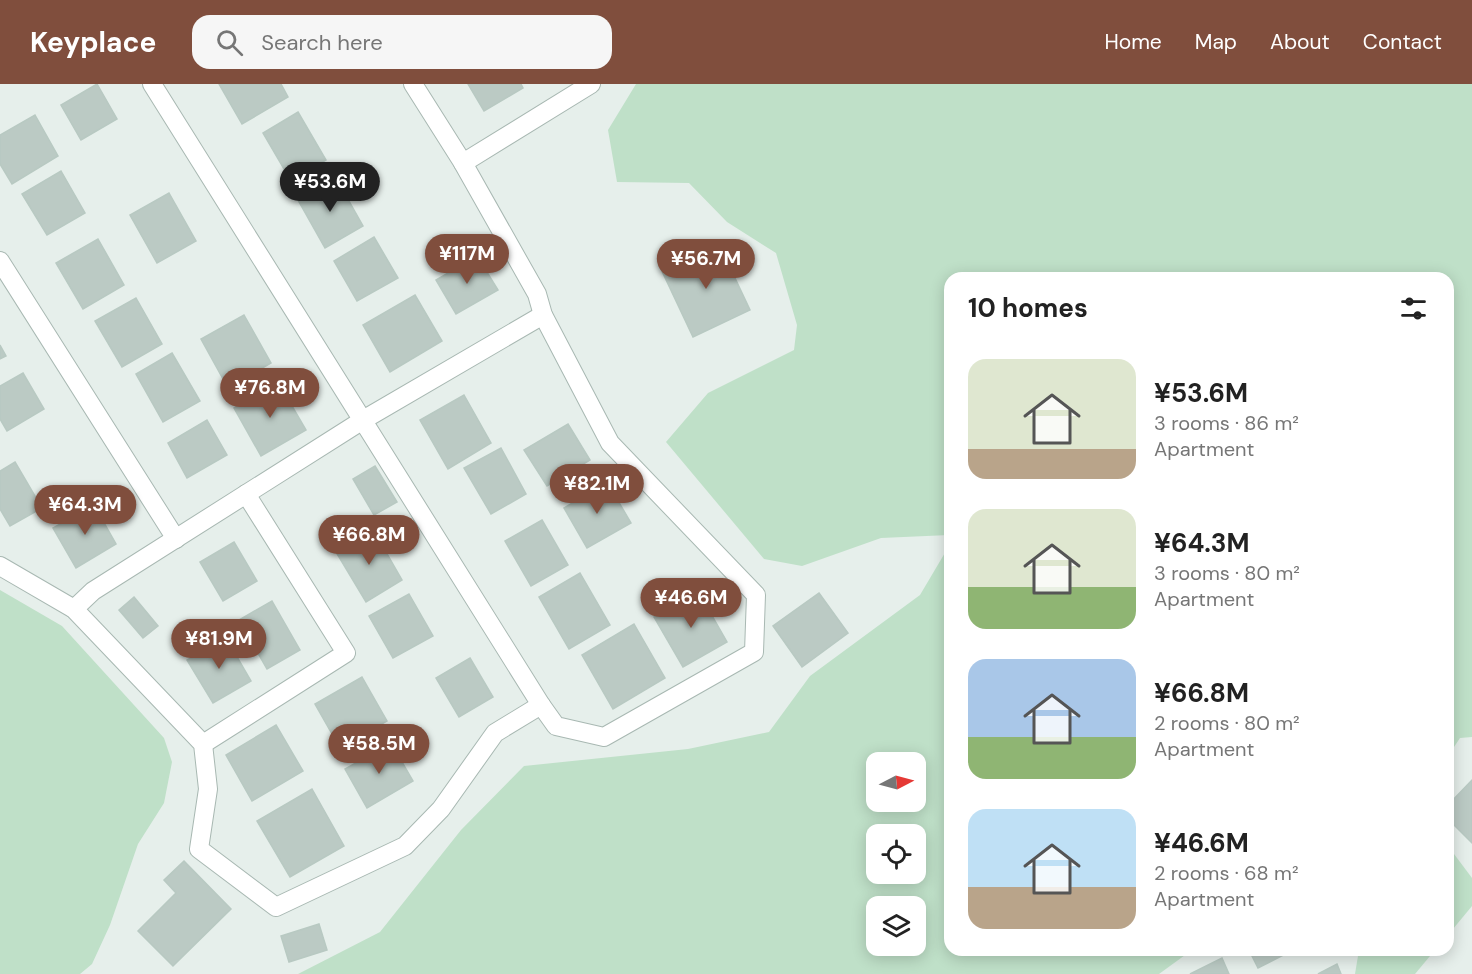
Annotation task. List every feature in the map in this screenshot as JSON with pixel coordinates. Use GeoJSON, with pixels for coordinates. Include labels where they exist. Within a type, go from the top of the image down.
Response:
{"type":"FeatureCollection","features":[{"type":"Feature","properties":{"kind":"street"},"geometry":{"type":"LineString","coordinates":[[152,84],[541,705],[556,726],[604,737],[754,652],[756,596],[610,443],[543,315],[537,294],[463,163],[413,84]]}},
{"type":"Feature","properties":{"kind":"street"},"geometry":{"type":"LineString","coordinates":[[463,163],[591,84]]}},
{"type":"Feature","properties":{"kind":"street"},"geometry":{"type":"LineString","coordinates":[[0,261],[176,539]]}},
{"type":"Feature","properties":{"kind":"street"},"geometry":{"type":"LineString","coordinates":[[74,609],[93,591],[363,420],[543,315]]}},
{"type":"Feature","properties":{"kind":"street"},"geometry":{"type":"LineString","coordinates":[[203,744],[346,653],[246,494]]}},
{"type":"Feature","properties":{"kind":"street"},"geometry":{"type":"LineString","coordinates":[[0,566],[74,609],[203,744],[208,789],[199,849],[276,907],[405,846],[441,810],[495,733],[541,705]]}},
{"type":"Feature","properties":{"kind":"green space"},"geometry":{"type":"Polygon","coordinates":[[[636,84],[1472,84],[1472,737],[1460,738],[1454,747],[1454,272],[944,272],[944,535],[881,538],[802,566],[764,559],[666,442],[708,393],[794,350],[797,325],[776,253],[727,222],[689,183],[617,182],[608,130],[636,84]]]}},
{"type":"Feature","properties":{"kind":"green space"},"geometry":{"type":"Polygon","coordinates":[[[944,554],[944,956],[1184,956],[1159,974],[298,974],[380,932],[461,830],[524,766],[688,749],[769,732],[810,676],[920,595],[944,554]]]}},
{"type":"Feature","properties":{"kind":"green space"},"geometry":{"type":"Polygon","coordinates":[[[0,590],[62,626],[164,738],[172,762],[164,803],[138,844],[110,925],[92,964],[80,974],[0,974],[0,590]]]}},
{"type":"Feature","properties":{"kind":"green space"},"geometry":{"type":"Polygon","coordinates":[[[1454,854],[1472,878],[1472,906],[1454,928],[1454,854]]]}},
{"type":"Feature","properties":{"kind":"green space"},"geometry":{"type":"Polygon","coordinates":[[[1358,956],[1430,956],[1415,974],[1355,974],[1358,956]]]}},
{"type":"Feature","properties":{"kind":"building"},"geometry":{"type":"Polygon","coordinates":[[[97,84],[117,119],[81,140],[61,105],[97,84]]]}},
{"type":"Feature","properties":{"kind":"building"},"geometry":{"type":"Polygon","coordinates":[[[219,84],[281,84],[288,97],[242,124],[219,84]]]}},
{"type":"Feature","properties":{"kind":"building"},"geometry":{"type":"Polygon","coordinates":[[[468,84],[521,84],[523,88],[484,111],[468,84]]]}},
{"type":"Feature","properties":{"kind":"building"},"geometry":{"type":"Polygon","coordinates":[[[298,112],[326,160],[291,181],[263,133],[298,112]]]}},
{"type":"Feature","properties":{"kind":"building"},"geometry":{"type":"Polygon","coordinates":[[[35,115],[58,156],[12,184],[0,164],[0,135],[35,115]]]}},
{"type":"Feature","properties":{"kind":"building"},"geometry":{"type":"Polygon","coordinates":[[[61,171],[85,213],[47,235],[22,194],[61,171]]]}},
{"type":"Feature","properties":{"kind":"building"},"geometry":{"type":"Polygon","coordinates":[[[336,178],[363,226],[325,248],[298,200],[336,178]]]}},
{"type":"Feature","properties":{"kind":"building"},"geometry":{"type":"Polygon","coordinates":[[[169,193],[196,241],[157,263],[130,215],[169,193]]]}},
{"type":"Feature","properties":{"kind":"building"},"geometry":{"type":"Polygon","coordinates":[[[374,237],[398,278],[357,301],[334,261],[374,237]]]}},
{"type":"Feature","properties":{"kind":"building"},"geometry":{"type":"Polygon","coordinates":[[[98,239],[124,285],[83,309],[56,263],[98,239]]]}},
{"type":"Feature","properties":{"kind":"building"},"geometry":{"type":"Polygon","coordinates":[[[718,242],[750,310],[693,337],[661,269],[718,242]]]}},
{"type":"Feature","properties":{"kind":"building"},"geometry":{"type":"Polygon","coordinates":[[[477,256],[498,290],[456,314],[436,280],[477,256]]]}},
{"type":"Feature","properties":{"kind":"building"},"geometry":{"type":"Polygon","coordinates":[[[415,295],[442,341],[390,372],[363,325],[415,295]]]}},
{"type":"Feature","properties":{"kind":"building"},"geometry":{"type":"Polygon","coordinates":[[[136,298],[162,344],[122,367],[95,321],[136,298]]]}},
{"type":"Feature","properties":{"kind":"building"},"geometry":{"type":"Polygon","coordinates":[[[244,315],[271,363],[228,388],[201,339],[244,315]]]}},
{"type":"Feature","properties":{"kind":"building"},"geometry":{"type":"Polygon","coordinates":[[[0,345],[6,356],[0,359],[0,345]]]}},
{"type":"Feature","properties":{"kind":"building"},"geometry":{"type":"Polygon","coordinates":[[[172,353],[200,401],[163,422],[136,374],[172,353]]]}},
{"type":"Feature","properties":{"kind":"building"},"geometry":{"type":"Polygon","coordinates":[[[23,373],[44,409],[7,431],[0,419],[0,386],[23,373]]]}},
{"type":"Feature","properties":{"kind":"building"},"geometry":{"type":"Polygon","coordinates":[[[278,382],[306,430],[261,456],[234,408],[278,382]]]}},
{"type":"Feature","properties":{"kind":"building"},"geometry":{"type":"Polygon","coordinates":[[[464,395],[491,443],[448,469],[420,420],[464,395]]]}},
{"type":"Feature","properties":{"kind":"building"},"geometry":{"type":"Polygon","coordinates":[[[207,420],[227,455],[187,478],[168,443],[207,420]]]}},
{"type":"Feature","properties":{"kind":"building"},"geometry":{"type":"Polygon","coordinates":[[[568,424],[590,460],[547,486],[524,450],[568,424]]]}},
{"type":"Feature","properties":{"kind":"building"},"geometry":{"type":"Polygon","coordinates":[[[501,448],[526,494],[491,514],[464,468],[501,448]]]}},
{"type":"Feature","properties":{"kind":"building"},"geometry":{"type":"Polygon","coordinates":[[[15,462],[42,508],[10,526],[0,509],[0,471],[15,462]]]}},
{"type":"Feature","properties":{"kind":"building"},"geometry":{"type":"Polygon","coordinates":[[[375,466],[397,502],[374,515],[353,479],[375,466]]]}},
{"type":"Feature","properties":{"kind":"building"},"geometry":{"type":"Polygon","coordinates":[[[607,482],[631,523],[587,548],[564,508],[607,482]]]}},
{"type":"Feature","properties":{"kind":"building"},"geometry":{"type":"Polygon","coordinates":[[[94,505],[116,544],[76,568],[53,528],[94,505]]]}},
{"type":"Feature","properties":{"kind":"building"},"geometry":{"type":"Polygon","coordinates":[[[542,520],[568,565],[531,586],[505,541],[542,520]]]}},
{"type":"Feature","properties":{"kind":"building"},"geometry":{"type":"Polygon","coordinates":[[[374,531],[402,580],[366,602],[336,552],[374,531]]]}},
{"type":"Feature","properties":{"kind":"building"},"geometry":{"type":"Polygon","coordinates":[[[234,542],[257,581],[223,601],[200,562],[234,542]]]}},
{"type":"Feature","properties":{"kind":"building"},"geometry":{"type":"Polygon","coordinates":[[[580,573],[610,625],[569,649],[539,597],[580,573]]]}},
{"type":"Feature","properties":{"kind":"building"},"geometry":{"type":"Polygon","coordinates":[[[698,591],[727,642],[683,667],[654,617],[698,591]]]}},
{"type":"Feature","properties":{"kind":"building"},"geometry":{"type":"Polygon","coordinates":[[[819,593],[848,633],[802,667],[773,626],[819,593]]]}},
{"type":"Feature","properties":{"kind":"building"},"geometry":{"type":"Polygon","coordinates":[[[409,594],[433,636],[393,658],[369,616],[409,594]]]}},
{"type":"Feature","properties":{"kind":"building"},"geometry":{"type":"Polygon","coordinates":[[[134,597],[158,626],[143,638],[119,610],[134,597]]]}},
{"type":"Feature","properties":{"kind":"building"},"geometry":{"type":"Polygon","coordinates":[[[272,601],[300,650],[267,669],[239,620],[272,601]]]}},
{"type":"Feature","properties":{"kind":"building"},"geometry":{"type":"Polygon","coordinates":[[[634,624],[665,678],[613,709],[582,655],[634,624]]]}},
{"type":"Feature","properties":{"kind":"building"},"geometry":{"type":"Polygon","coordinates":[[[226,638],[251,681],[213,703],[187,660],[226,638]]]}},
{"type":"Feature","properties":{"kind":"building"},"geometry":{"type":"Polygon","coordinates":[[[470,658],[493,697],[459,717],[436,678],[470,658]]]}},
{"type":"Feature","properties":{"kind":"building"},"geometry":{"type":"Polygon","coordinates":[[[362,677],[387,721],[340,748],[315,704],[362,677]]]}},
{"type":"Feature","properties":{"kind":"building"},"geometry":{"type":"Polygon","coordinates":[[[276,725],[303,771],[252,801],[226,755],[276,725]]]}},
{"type":"Feature","properties":{"kind":"building"},"geometry":{"type":"Polygon","coordinates":[[[391,743],[413,781],[367,808],[345,769],[391,743]]]}},
{"type":"Feature","properties":{"kind":"building"},"geometry":{"type":"Polygon","coordinates":[[[1472,780],[1472,843],[1454,825],[1454,799],[1472,780]]]}},
{"type":"Feature","properties":{"kind":"building"},"geometry":{"type":"Polygon","coordinates":[[[312,789],[344,846],[290,877],[257,821],[312,789]]]}},
{"type":"Feature","properties":{"kind":"building"},"geometry":{"type":"Polygon","coordinates":[[[184,861],[231,909],[173,966],[138,931],[176,893],[164,880],[184,861]]]}},
{"type":"Feature","properties":{"kind":"building"},"geometry":{"type":"Polygon","coordinates":[[[319,924],[327,950],[289,962],[281,936],[319,924]]]}},
{"type":"Feature","properties":{"kind":"building"},"geometry":{"type":"Polygon","coordinates":[[[1252,956],[1281,956],[1258,968],[1252,956]]]}},
{"type":"Feature","properties":{"kind":"building"},"geometry":{"type":"Polygon","coordinates":[[[1222,958],[1229,974],[1190,974],[1222,958]]]}},
{"type":"Feature","properties":{"kind":"building"},"geometry":{"type":"Polygon","coordinates":[[[1337,964],[1341,974],[1318,974],[1337,964]]]}}]}
